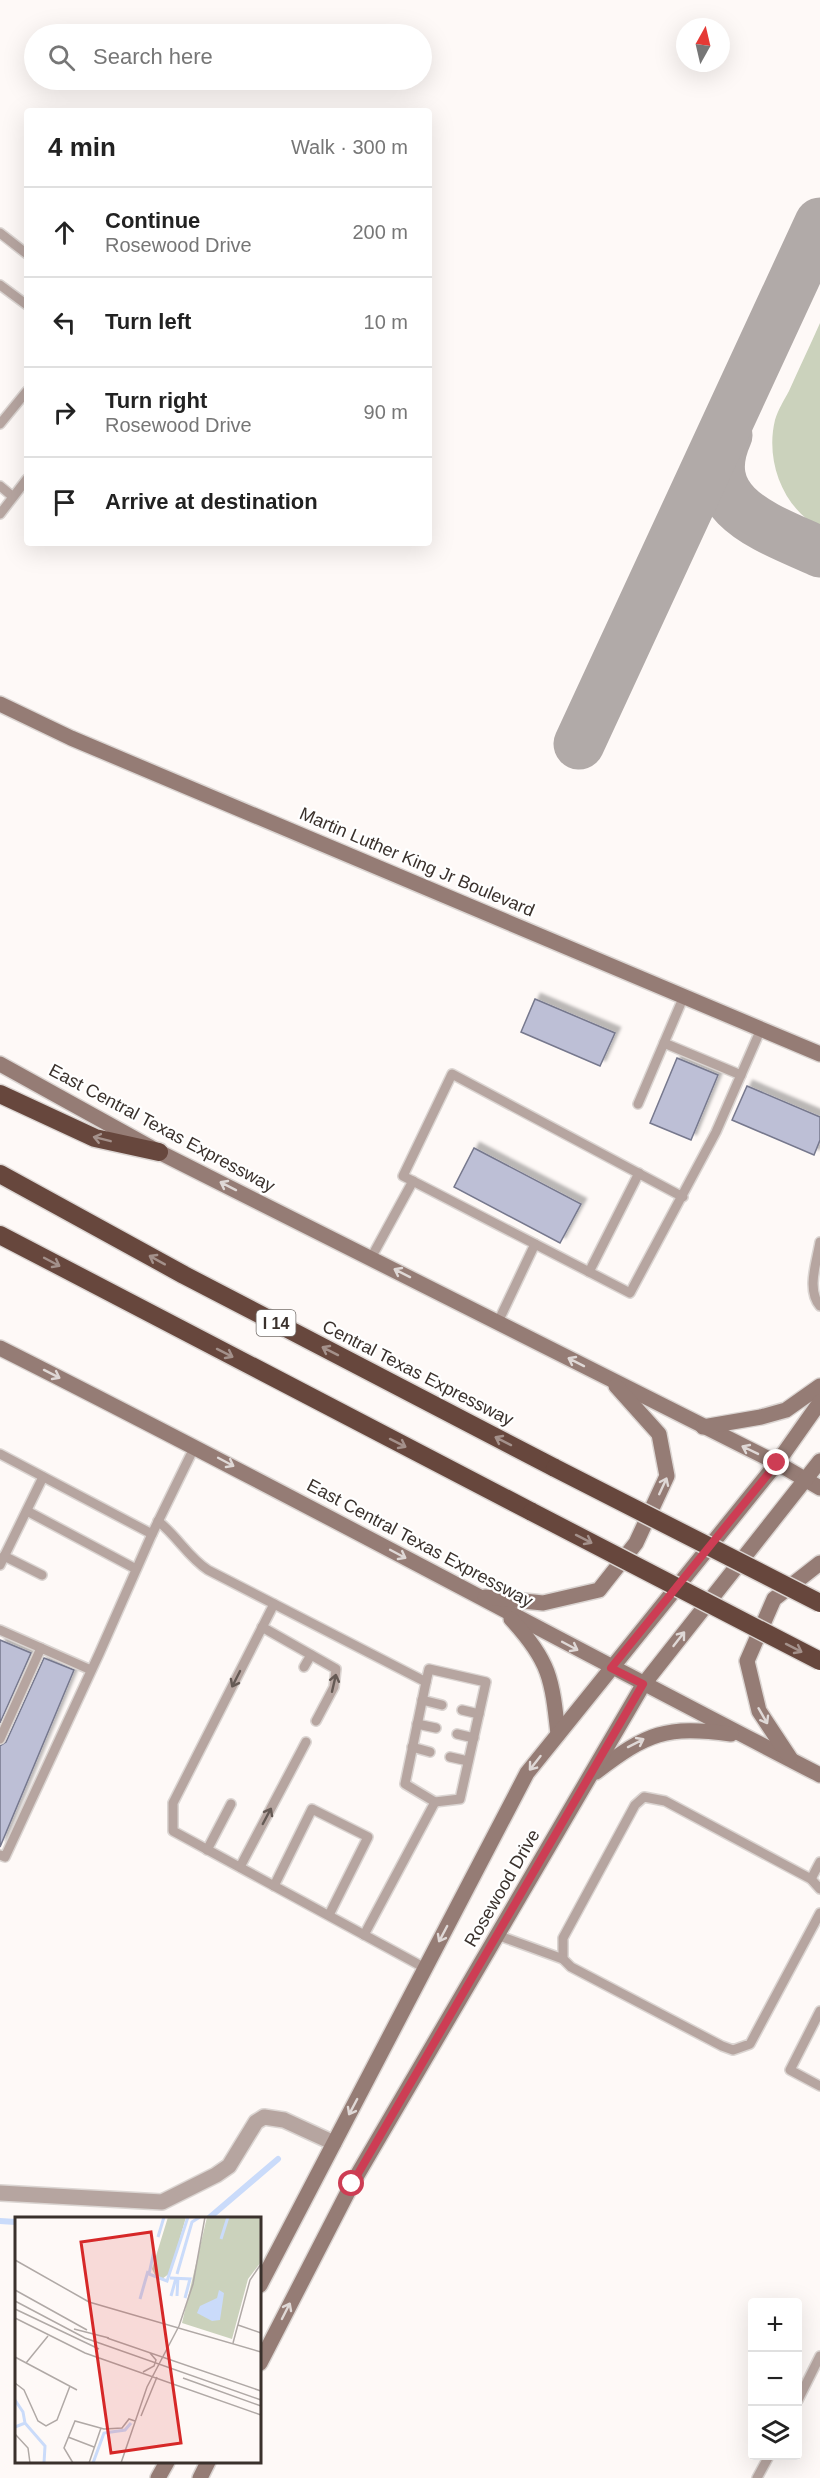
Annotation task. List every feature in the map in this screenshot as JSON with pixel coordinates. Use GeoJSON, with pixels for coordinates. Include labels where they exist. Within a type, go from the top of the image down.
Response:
{"type":"FeatureCollection","features":[{"type":"Feature","properties":{"kind":"highway"},"geometry":{"type":"LineString","coordinates":[[0,1094],[95,1138],[159,1152]]}},
{"type":"Feature","properties":{"kind":"highway","name":"Central Texas Expressway"},"geometry":{"type":"LineString","coordinates":[[0,1174],[184,1275],[820,1603]]}},
{"type":"Feature","properties":{"kind":"highway"},"geometry":{"type":"LineString","coordinates":[[0,1235],[820,1661]]}},
{"type":"Feature","properties":{"kind":"main road","name":"Martin Luther King Jr Boulevard"},"geometry":{"type":"LineString","coordinates":[[0,704],[71,738],[820,1054]]}},
{"type":"Feature","properties":{"kind":"main road","name":"East Central Texas Expressway"},"geometry":{"type":"LineString","coordinates":[[0,1064],[159,1152],[777,1463],[820,1488]]}},
{"type":"Feature","properties":{"kind":"main road","name":"East Central Texas Expressway"},"geometry":{"type":"LineString","coordinates":[[0,1348],[195,1446],[611,1668],[820,1775]]}},
{"type":"Feature","properties":{"kind":"main road"},"geometry":{"type":"LineString","coordinates":[[476,1596],[543,1603],[599,1590],[636,1543],[667,1476],[659,1434],[609,1378]]}},
{"type":"Feature","properties":{"kind":"main road"},"geometry":{"type":"LineString","coordinates":[[703,1426],[761,1417],[786,1410],[820,1386]]}},
{"type":"Feature","properties":{"kind":"main road","name":"Rosewood Drive"},"geometry":{"type":"LineString","coordinates":[[261,2283],[527,1773],[777,1463],[820,1402]]}},
{"type":"Feature","properties":{"kind":"main road","name":"Rosewood Drive"},"geometry":{"type":"LineString","coordinates":[[261,2361],[352,2184],[643,1684],[820,1461]]}},
{"type":"Feature","properties":{"kind":"main road"},"geometry":{"type":"LineString","coordinates":[[791,1760],[759,1711],[747,1661],[774,1599],[820,1563]]}},
{"type":"Feature","properties":{"kind":"main road"},"geometry":{"type":"LineString","coordinates":[[501,1608],[533,1642],[546,1665],[552,1684],[558,1734]]}},
{"type":"Feature","properties":{"kind":"main road"},"geometry":{"type":"LineString","coordinates":[[589,1778],[629,1747],[648,1737],[692,1729],[743,1735]]}},
{"type":"Feature","properties":{"kind":"main road"},"geometry":{"type":"LineString","coordinates":[[159,2478],[166,2463]]}},
{"type":"Feature","properties":{"kind":"main road"},"geometry":{"type":"LineString","coordinates":[[200,2478],[208,2463]]}},
{"type":"Feature","properties":{"kind":"street"},"geometry":{"type":"LineString","coordinates":[[0,2193],[162,2202],[229,2166],[256,2122],[264,2117],[284,2120],[334,2143]]}},
{"type":"Feature","properties":{"kind":"lane"},"geometry":{"type":"LineString","coordinates":[[0,233],[24,252]]}},
{"type":"Feature","properties":{"kind":"lane"},"geometry":{"type":"LineString","coordinates":[[0,285],[24,303]]}},
{"type":"Feature","properties":{"kind":"lane"},"geometry":{"type":"LineString","coordinates":[[0,424],[24,395]]}},
{"type":"Feature","properties":{"kind":"lane"},"geometry":{"type":"LineString","coordinates":[[0,514],[24,482]]}},
{"type":"Feature","properties":{"kind":"lane"},"geometry":{"type":"LineString","coordinates":[[0,486],[12,496]]}},
{"type":"Feature","properties":{"kind":"lane"},"geometry":{"type":"LineString","coordinates":[[638,1104],[684,996]]}},
{"type":"Feature","properties":{"kind":"lane"},"geometry":{"type":"LineString","coordinates":[[683,1197],[452,1074],[403,1176],[630,1293],[683,1197],[716,1132],[761,1029]]}},
{"type":"Feature","properties":{"kind":"lane"},"geometry":{"type":"LineString","coordinates":[[664,1043],[741,1075]]}},
{"type":"Feature","properties":{"kind":"lane"},"geometry":{"type":"LineString","coordinates":[[589,1272],[639,1173]]}},
{"type":"Feature","properties":{"kind":"lane"},"geometry":{"type":"LineString","coordinates":[[371,1258],[413,1181]]}},
{"type":"Feature","properties":{"kind":"lane"},"geometry":{"type":"LineString","coordinates":[[820,1242],[813,1284],[813,1298],[820,1306]]}},
{"type":"Feature","properties":{"kind":"lane"},"geometry":{"type":"LineString","coordinates":[[498,1322],[535,1244]]}},
{"type":"Feature","properties":{"kind":"lane"},"geometry":{"type":"LineString","coordinates":[[0,1868],[2,1856],[92,1670],[152,1534],[195,1446]]}},
{"type":"Feature","properties":{"kind":"lane"},"geometry":{"type":"LineString","coordinates":[[0,1454],[152,1534]]}},
{"type":"Feature","properties":{"kind":"lane"},"geometry":{"type":"LineString","coordinates":[[42,1575],[2,1561],[43,1477]]}},
{"type":"Feature","properties":{"kind":"lane"},"geometry":{"type":"LineString","coordinates":[[27,1511],[136,1569]]}},
{"type":"Feature","properties":{"kind":"lane"},"geometry":{"type":"LineString","coordinates":[[158,1521],[174,1533],[197,1563],[426,1682]]}},
{"type":"Feature","properties":{"kind":"lane"},"geometry":{"type":"LineString","coordinates":[[274,1605],[173,1803],[173,1831],[425,1968]]}},
{"type":"Feature","properties":{"kind":"lane"},"geometry":{"type":"LineString","coordinates":[[262,1627],[336,1669],[334,1687],[316,1721]]}},
{"type":"Feature","properties":{"kind":"lane"},"geometry":{"type":"LineString","coordinates":[[0,1630],[92,1670]]}},
{"type":"Feature","properties":{"kind":"lane"},"geometry":{"type":"LineString","coordinates":[[0,1739],[41,1648]]}},
{"type":"Feature","properties":{"kind":"lane"},"geometry":{"type":"LineString","coordinates":[[304,1667],[311,1655]]}},
{"type":"Feature","properties":{"kind":"lane"},"geometry":{"type":"LineString","coordinates":[[429,1669],[486,1682],[460,1799],[435,1802],[405,1784],[422,1700],[429,1669]]}},
{"type":"Feature","properties":{"kind":"lane"},"geometry":{"type":"LineString","coordinates":[[422,1700],[442,1705]]}},
{"type":"Feature","properties":{"kind":"lane"},"geometry":{"type":"LineString","coordinates":[[462,1710],[479,1714]]}},
{"type":"Feature","properties":{"kind":"lane"},"geometry":{"type":"LineString","coordinates":[[417,1724],[436,1728]]}},
{"type":"Feature","properties":{"kind":"lane"},"geometry":{"type":"LineString","coordinates":[[457,1734],[474,1738]]}},
{"type":"Feature","properties":{"kind":"lane"},"geometry":{"type":"LineString","coordinates":[[240,1867],[306,1742]]}},
{"type":"Feature","properties":{"kind":"lane"},"geometry":{"type":"LineString","coordinates":[[412,1747],[430,1752]]}},
{"type":"Feature","properties":{"kind":"lane"},"geometry":{"type":"LineString","coordinates":[[450,1757],[468,1761]]}},
{"type":"Feature","properties":{"kind":"lane"},"geometry":{"type":"LineString","coordinates":[[563,1959],[563,1938],[635,1804],[644,1797],[664,1801],[811,1879],[820,1889]]}},
{"type":"Feature","properties":{"kind":"lane"},"geometry":{"type":"LineString","coordinates":[[364,1935],[435,1802]]}},
{"type":"Feature","properties":{"kind":"lane"},"geometry":{"type":"LineString","coordinates":[[207,1850],[231,1804]]}},
{"type":"Feature","properties":{"kind":"lane"},"geometry":{"type":"LineString","coordinates":[[274,1886],[312,1809],[368,1837],[328,1915]]}},
{"type":"Feature","properties":{"kind":"lane"},"geometry":{"type":"LineString","coordinates":[[811,1879],[820,1862]]}},
{"type":"Feature","properties":{"kind":"lane"},"geometry":{"type":"LineString","coordinates":[[497,1935],[563,1959],[571,1967],[733,2050],[750,2044],[820,1913]]}},
{"type":"Feature","properties":{"kind":"lane"},"geometry":{"type":"LineString","coordinates":[[820,2011],[790,2070],[820,2086]]}},
{"type":"Feature","properties":{"kind":"lane"},"geometry":{"type":"LineString","coordinates":[[802,2392],[820,2356]]}},
{"type":"Feature","properties":{"kind":"lane"},"geometry":{"type":"LineString","coordinates":[[757,2478],[767,2460]]}},
{"type":"Feature","properties":{"kind":"green space"},"geometry":{"type":"Polygon","coordinates":[[[820,323],[820,528],[807,519],[787,496],[775,467],[773,436],[775,420],[820,323]]]}},
{"type":"Feature","properties":{"kind":"building"},"geometry":{"type":"Polygon","coordinates":[[[535,999],[615,1033],[600,1066],[521,1032],[535,999]]]}},
{"type":"Feature","properties":{"kind":"building"},"geometry":{"type":"Polygon","coordinates":[[[677,1058],[718,1075],[691,1140],[650,1123],[677,1058]]]}},
{"type":"Feature","properties":{"kind":"building"},"geometry":{"type":"Polygon","coordinates":[[[747,1086],[820,1117],[820,1140],[814,1155],[732,1120],[747,1086]]]}},
{"type":"Feature","properties":{"kind":"building"},"geometry":{"type":"Polygon","coordinates":[[[474,1148],[581,1204],[560,1243],[454,1187],[474,1148]]]}},
{"type":"Feature","properties":{"kind":"building"},"geometry":{"type":"Polygon","coordinates":[[[0,1640],[31,1653],[0,1723],[0,1640]]]}},
{"type":"Feature","properties":{"kind":"building"},"geometry":{"type":"Polygon","coordinates":[[[44,1658],[74,1670],[0,1847],[0,1746],[6,1742],[44,1658]]]}},
{"type":"Feature","properties":{"kind":"waterway"},"geometry":{"type":"LineString","coordinates":[[210,2217],[278,2159]]}},
{"type":"Feature","properties":{"kind":"waterway"},"geometry":{"type":"LineString","coordinates":[[0,2221],[15,2222]]}},
{"type":"Feature","properties":{"kind":"taxiway"},"geometry":{"type":"LineString","coordinates":[[579,744],[820,223]]}},
{"type":"Feature","properties":{"kind":"taxiway"},"geometry":{"type":"LineString","coordinates":[[727,435],[720,460],[721,480],[729,498],[743,512],[761,524],[820,552]]}},
{"type":"Feature","properties":{"kind":"route"},"geometry":{"type":"LineString","coordinates":[[352,2184],[643,1684],[611,1668],[777,1463]]}}]}
